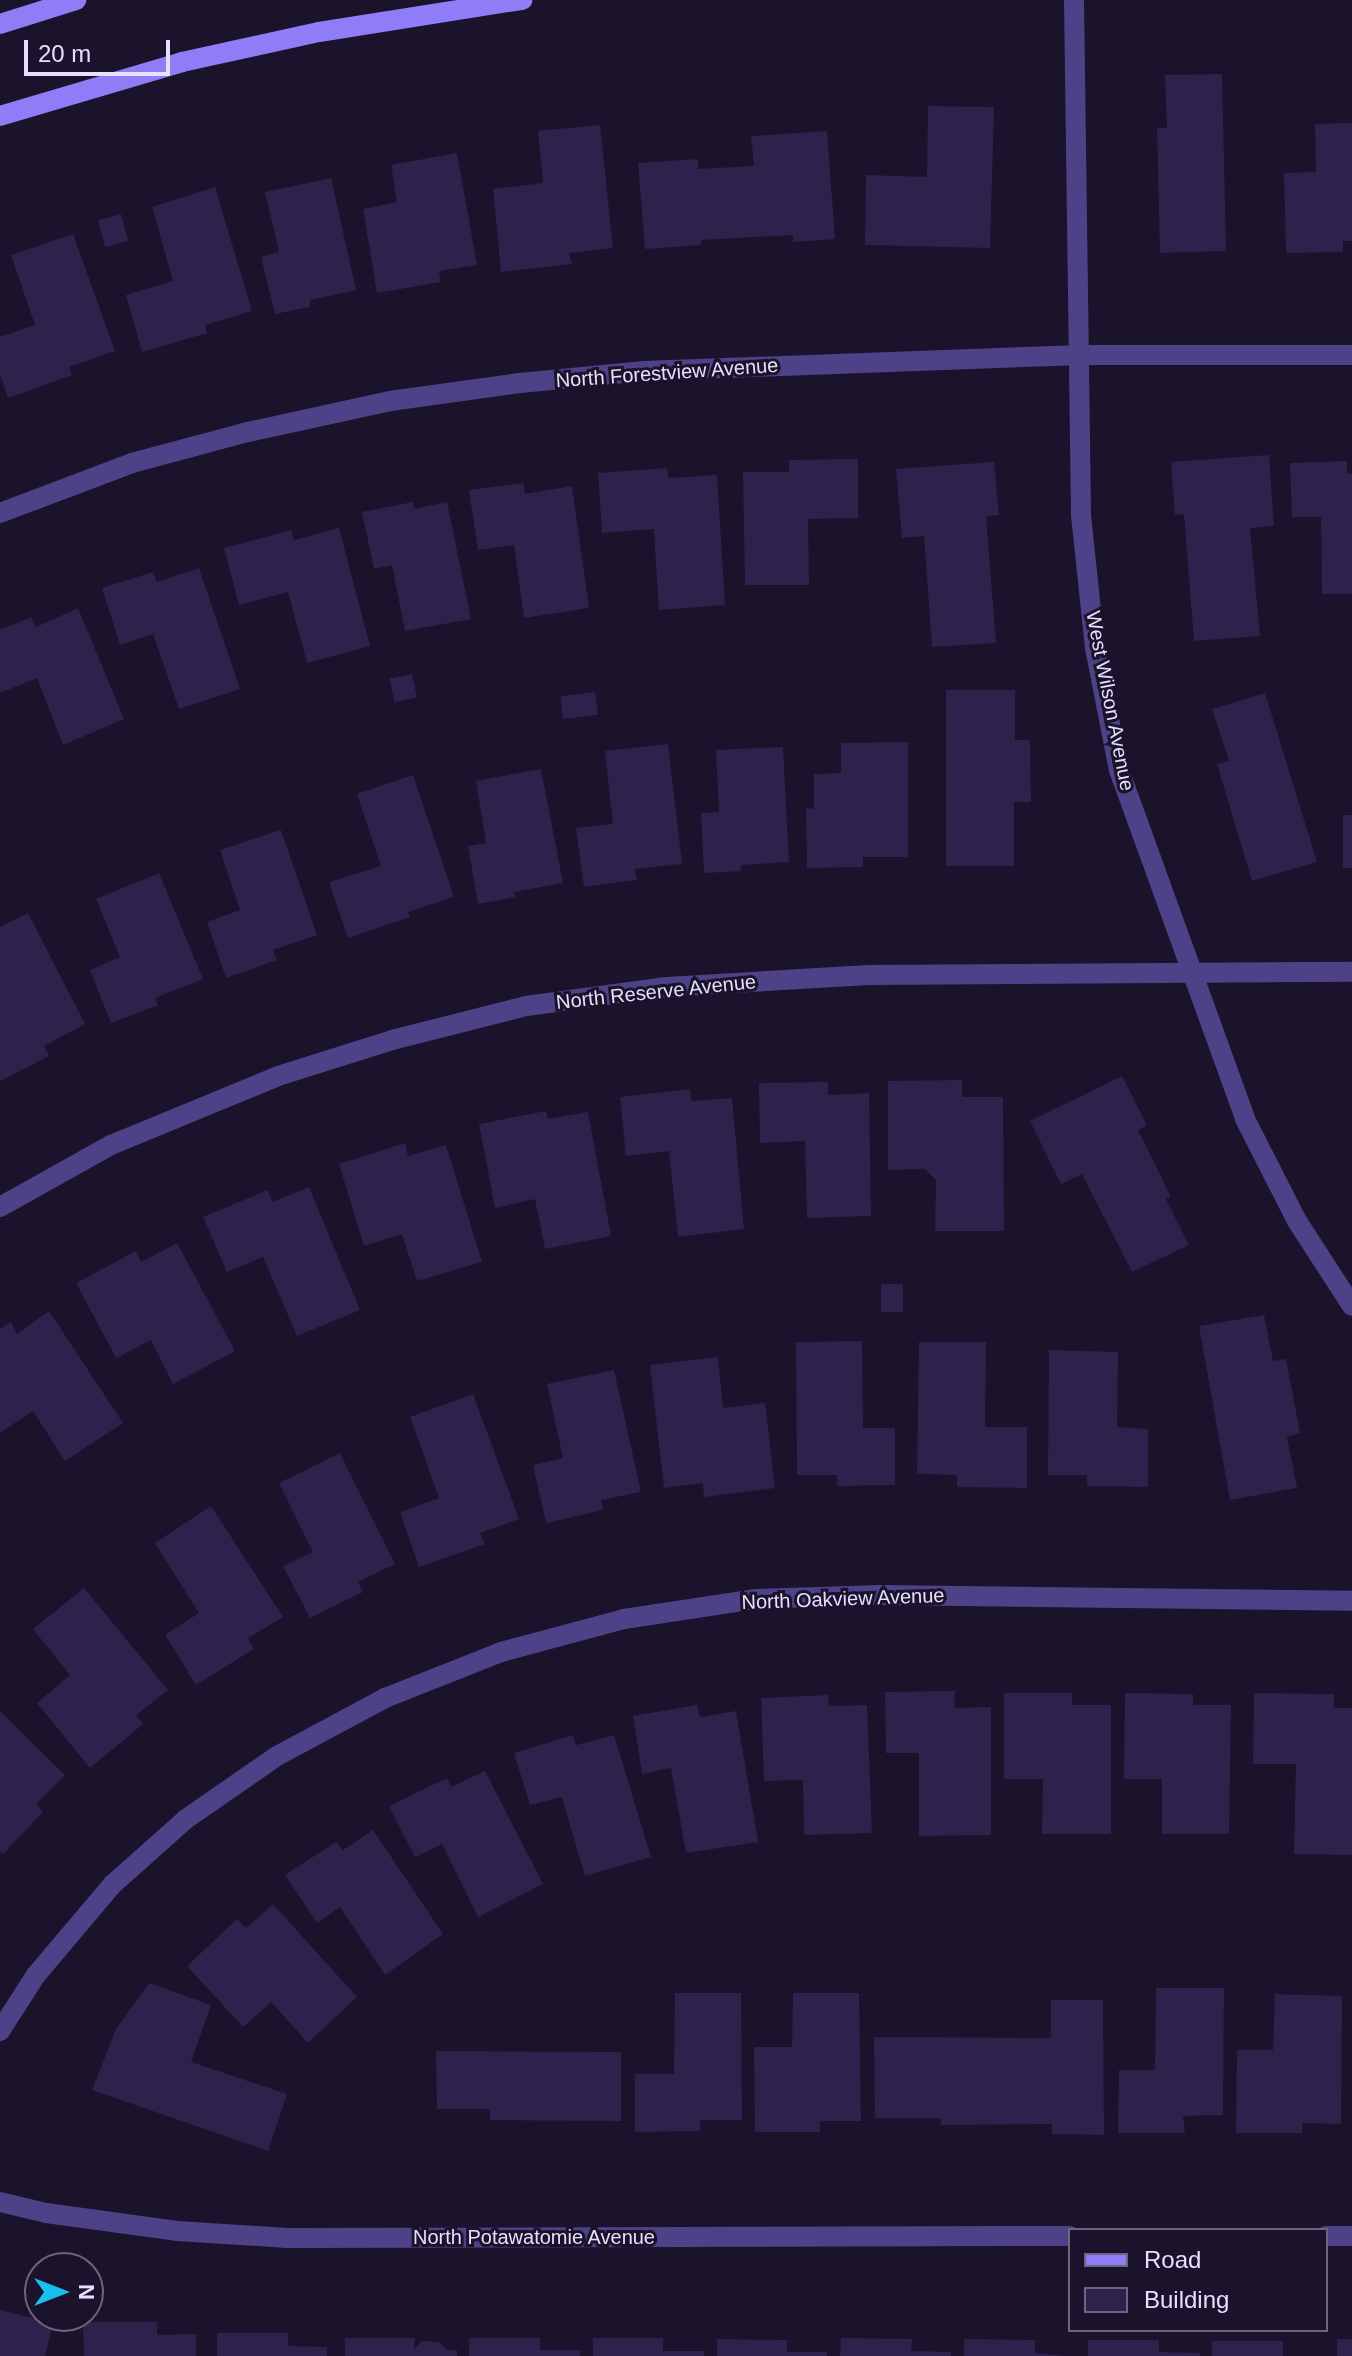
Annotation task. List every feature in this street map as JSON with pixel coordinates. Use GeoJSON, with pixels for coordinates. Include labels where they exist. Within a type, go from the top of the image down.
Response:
{"type":"FeatureCollection","features":[{"type":"Feature","properties":{"kind":"main road"},"geometry":{"type":"LineString","coordinates":[[0,24],[76,0]]}},
{"type":"Feature","properties":{"kind":"main road"},"geometry":{"type":"LineString","coordinates":[[0,116],[182,62],[319,32],[522,0]]}},
{"type":"Feature","properties":{"kind":"street","name":"West Wilson Avenue"},"geometry":{"type":"LineString","coordinates":[[1074,0],[1076,355],[1081,515],[1095,648],[1119,770],[1245,1119],[1297,1221],[1352,1306]]}},
{"type":"Feature","properties":{"kind":"street","name":"North Forestview Avenue"},"geometry":{"type":"LineString","coordinates":[[0,513],[132,463],[248,432],[390,401],[520,383],[644,371],[1076,355],[1352,355]]}},
{"type":"Feature","properties":{"kind":"street","name":"North Reserve Avenue"},"geometry":{"type":"LineString","coordinates":[[0,1207],[111,1145],[278,1076],[392,1040],[526,1006],[667,987],[869,975],[1352,972]]}},
{"type":"Feature","properties":{"kind":"street","name":"North Oakview Avenue"},"geometry":{"type":"LineString","coordinates":[[0,2031],[36,1975],[112,1885],[186,1819],[277,1756],[385,1698],[501,1652],[624,1619],[756,1599],[880,1595],[1352,1601]]}},
{"type":"Feature","properties":{"kind":"street","name":"North Potawatomie Avenue"},"geometry":{"type":"LineString","coordinates":[[0,2202],[46,2213],[177,2231],[287,2238],[1068,2236]]}},
{"type":"Feature","properties":{"kind":"street"},"geometry":{"type":"LineString","coordinates":[[1328,2236],[1352,2236]]}},
{"type":"Feature","properties":{"kind":"building"},"geometry":{"type":"Polygon","coordinates":[[[1222,74],[1226,251],[1160,253],[1157,128],[1167,128],[1165,75],[1222,74]]]}},
{"type":"Feature","properties":{"kind":"building"},"geometry":{"type":"Polygon","coordinates":[[[928,106],[994,107],[990,248],[865,245],[866,175],[927,177],[928,106]]]}},
{"type":"Feature","properties":{"kind":"building"},"geometry":{"type":"Polygon","coordinates":[[[1352,123],[1352,241],[1343,241],[1343,252],[1286,253],[1284,173],[1316,172],[1315,124],[1352,123]]]}},
{"type":"Feature","properties":{"kind":"building"},"geometry":{"type":"Polygon","coordinates":[[[600,125],[613,248],[569,253],[572,264],[501,272],[493,189],[543,183],[538,131],[600,125]]]}},
{"type":"Feature","properties":{"kind":"building"},"geometry":{"type":"Polygon","coordinates":[[[827,131],[835,239],[793,242],[793,235],[701,240],[701,245],[645,249],[638,163],[698,159],[698,169],[754,166],[751,136],[827,131]]]}},
{"type":"Feature","properties":{"kind":"building"},"geometry":{"type":"Polygon","coordinates":[[[457,153],[477,265],[439,271],[441,282],[377,293],[363,209],[397,202],[391,165],[457,153]]]}},
{"type":"Feature","properties":{"kind":"building"},"geometry":{"type":"Polygon","coordinates":[[[331,178],[356,290],[310,300],[310,307],[275,314],[261,257],[279,252],[265,192],[331,178]]]}},
{"type":"Feature","properties":{"kind":"building"},"geometry":{"type":"Polygon","coordinates":[[[215,187],[252,311],[205,325],[207,333],[142,352],[126,295],[173,281],[152,207],[215,187]]]}},
{"type":"Feature","properties":{"kind":"building"},"geometry":{"type":"Polygon","coordinates":[[[121,214],[128,241],[105,247],[98,220],[121,214]]]}},
{"type":"Feature","properties":{"kind":"building"},"geometry":{"type":"Polygon","coordinates":[[[73,234],[115,351],[69,367],[72,375],[8,398],[0,374],[0,337],[35,325],[11,255],[73,234]]]}},
{"type":"Feature","properties":{"kind":"building"},"geometry":{"type":"Polygon","coordinates":[[[1269,455],[1274,526],[1250,528],[1260,636],[1194,641],[1184,514],[1175,515],[1171,462],[1269,455]]]}},
{"type":"Feature","properties":{"kind":"building"},"geometry":{"type":"Polygon","coordinates":[[[858,459],[858,518],[808,519],[809,585],[745,585],[743,472],[789,472],[789,460],[858,459]]]}},
{"type":"Feature","properties":{"kind":"building"},"geometry":{"type":"Polygon","coordinates":[[[1347,461],[1347,474],[1352,474],[1352,594],[1322,594],[1321,517],[1292,517],[1290,463],[1347,461]]]}},
{"type":"Feature","properties":{"kind":"building"},"geometry":{"type":"Polygon","coordinates":[[[994,462],[999,515],[986,516],[996,643],[932,647],[924,536],[902,538],[896,469],[994,462]]]}},
{"type":"Feature","properties":{"kind":"building"},"geometry":{"type":"Polygon","coordinates":[[[667,468],[669,478],[717,475],[725,605],[659,610],[654,529],[602,533],[598,473],[667,468]]]}},
{"type":"Feature","properties":{"kind":"building"},"geometry":{"type":"Polygon","coordinates":[[[524,483],[525,494],[572,486],[589,608],[524,618],[514,545],[478,550],[469,490],[524,483]]]}},
{"type":"Feature","properties":{"kind":"building"},"geometry":{"type":"Polygon","coordinates":[[[413,502],[414,509],[447,502],[471,619],[405,631],[392,565],[374,569],[362,512],[413,502]]]}},
{"type":"Feature","properties":{"kind":"building"},"geometry":{"type":"Polygon","coordinates":[[[339,528],[370,646],[307,663],[288,592],[239,605],[224,548],[291,530],[294,540],[339,528]]]}},
{"type":"Feature","properties":{"kind":"building"},"geometry":{"type":"Polygon","coordinates":[[[199,568],[240,689],[179,709],[153,634],[120,645],[102,588],[153,572],[157,582],[199,568]]]}},
{"type":"Feature","properties":{"kind":"building"},"geometry":{"type":"Polygon","coordinates":[[[78,608],[124,719],[63,745],[37,678],[0,693],[0,630],[31,617],[36,627],[78,608]]]}},
{"type":"Feature","properties":{"kind":"building"},"geometry":{"type":"Polygon","coordinates":[[[412,674],[417,697],[394,702],[390,679],[412,674]]]}},
{"type":"Feature","properties":{"kind":"building"},"geometry":{"type":"Polygon","coordinates":[[[946,690],[1015,690],[1015,740],[1030,740],[1031,802],[1014,802],[1014,866],[946,866],[946,690]]]}},
{"type":"Feature","properties":{"kind":"building"},"geometry":{"type":"Polygon","coordinates":[[[595,692],[598,715],[563,719],[560,696],[595,692]]]}},
{"type":"Feature","properties":{"kind":"building"},"geometry":{"type":"Polygon","coordinates":[[[1265,693],[1317,862],[1252,881],[1217,764],[1229,761],[1212,709],[1265,693]]]}},
{"type":"Feature","properties":{"kind":"building"},"geometry":{"type":"Polygon","coordinates":[[[908,742],[908,857],[863,857],[863,867],[807,868],[806,808],[814,809],[814,774],[841,773],[841,743],[908,742]]]}},
{"type":"Feature","properties":{"kind":"building"},"geometry":{"type":"Polygon","coordinates":[[[668,744],[682,864],[635,869],[637,880],[584,887],[576,828],[613,824],[605,751],[668,744]]]}},
{"type":"Feature","properties":{"kind":"building"},"geometry":{"type":"Polygon","coordinates":[[[783,747],[789,862],[741,865],[741,871],[704,873],[701,813],[719,812],[716,750],[783,747]]]}},
{"type":"Feature","properties":{"kind":"building"},"geometry":{"type":"Polygon","coordinates":[[[541,769],[563,883],[514,892],[515,897],[478,904],[468,846],[486,843],[476,781],[541,769]]]}},
{"type":"Feature","properties":{"kind":"building"},"geometry":{"type":"Polygon","coordinates":[[[413,775],[454,897],[408,912],[410,917],[348,938],[329,882],[381,866],[357,794],[413,775]]]}},
{"type":"Feature","properties":{"kind":"building"},"geometry":{"type":"Polygon","coordinates":[[[1343,815],[1352,815],[1352,868],[1343,868],[1343,815]]]}},
{"type":"Feature","properties":{"kind":"building"},"geometry":{"type":"Polygon","coordinates":[[[281,830],[317,935],[273,950],[277,960],[226,978],[207,922],[240,910],[220,850],[281,830]]]}},
{"type":"Feature","properties":{"kind":"building"},"geometry":{"type":"Polygon","coordinates":[[[159,873],[203,979],[155,998],[158,1005],[111,1023],[90,970],[120,957],[96,899],[159,873]]]}},
{"type":"Feature","properties":{"kind":"building"},"geometry":{"type":"Polygon","coordinates":[[[28,913],[85,1024],[44,1046],[49,1056],[0,1081],[0,927],[28,913]]]}},
{"type":"Feature","properties":{"kind":"building"},"geometry":{"type":"Polygon","coordinates":[[[1122,1076],[1147,1125],[1138,1130],[1171,1197],[1166,1199],[1189,1245],[1132,1272],[1082,1174],[1061,1184],[1030,1121],[1122,1076]]]}},
{"type":"Feature","properties":{"kind":"building"},"geometry":{"type":"Polygon","coordinates":[[[962,1080],[962,1097],[1003,1097],[1004,1231],[935,1231],[936,1180],[925,1169],[888,1170],[888,1081],[962,1080]]]}},
{"type":"Feature","properties":{"kind":"building"},"geometry":{"type":"Polygon","coordinates":[[[828,1082],[828,1095],[869,1093],[871,1216],[807,1218],[805,1141],[760,1143],[759,1083],[828,1082]]]}},
{"type":"Feature","properties":{"kind":"building"},"geometry":{"type":"Polygon","coordinates":[[[690,1089],[691,1101],[732,1098],[744,1229],[678,1237],[669,1151],[626,1156],[620,1097],[690,1089]]]}},
{"type":"Feature","properties":{"kind":"building"},"geometry":{"type":"Polygon","coordinates":[[[546,1111],[548,1119],[588,1112],[611,1236],[545,1249],[535,1199],[495,1208],[479,1124],[546,1111]]]}},
{"type":"Feature","properties":{"kind":"building"},"geometry":{"type":"Polygon","coordinates":[[[405,1143],[408,1156],[446,1145],[482,1262],[417,1281],[402,1234],[364,1246],[339,1164],[405,1143]]]}},
{"type":"Feature","properties":{"kind":"building"},"geometry":{"type":"Polygon","coordinates":[[[309,1187],[360,1310],[297,1336],[263,1257],[227,1272],[203,1217],[268,1190],[272,1202],[309,1187]]]}},
{"type":"Feature","properties":{"kind":"building"},"geometry":{"type":"Polygon","coordinates":[[[177,1243],[235,1351],[173,1384],[151,1340],[116,1358],[76,1283],[136,1251],[141,1262],[177,1243]]]}},
{"type":"Feature","properties":{"kind":"building"},"geometry":{"type":"Polygon","coordinates":[[[881,1284],[903,1284],[903,1312],[881,1312],[881,1284]]]}},
{"type":"Feature","properties":{"kind":"building"},"geometry":{"type":"Polygon","coordinates":[[[49,1311],[123,1423],[65,1461],[33,1411],[0,1433],[0,1329],[11,1322],[17,1334],[49,1311]]]}},
{"type":"Feature","properties":{"kind":"building"},"geometry":{"type":"Polygon","coordinates":[[[1264,1315],[1273,1361],[1286,1359],[1300,1433],[1287,1437],[1297,1488],[1230,1500],[1199,1326],[1264,1315]]]}},
{"type":"Feature","properties":{"kind":"building"},"geometry":{"type":"Polygon","coordinates":[[[862,1341],[863,1428],[895,1428],[895,1485],[837,1486],[837,1475],[797,1475],[796,1342],[862,1341]]]}},
{"type":"Feature","properties":{"kind":"building"},"geometry":{"type":"Polygon","coordinates":[[[919,1342],[986,1342],[985,1427],[1027,1427],[1027,1488],[957,1487],[957,1475],[917,1474],[919,1342]]]}},
{"type":"Feature","properties":{"kind":"building"},"geometry":{"type":"Polygon","coordinates":[[[1049,1350],[1118,1352],[1117,1427],[1148,1429],[1148,1487],[1087,1486],[1087,1475],[1048,1475],[1049,1350]]]}},
{"type":"Feature","properties":{"kind":"building"},"geometry":{"type":"Polygon","coordinates":[[[718,1357],[723,1408],[765,1403],[775,1488],[704,1497],[703,1483],[664,1488],[650,1365],[718,1357]]]}},
{"type":"Feature","properties":{"kind":"building"},"geometry":{"type":"Polygon","coordinates":[[[614,1370],[641,1492],[601,1500],[603,1510],[546,1523],[533,1465],[563,1458],[547,1384],[614,1370]]]}},
{"type":"Feature","properties":{"kind":"building"},"geometry":{"type":"Polygon","coordinates":[[[473,1394],[519,1519],[480,1533],[485,1544],[419,1567],[400,1512],[439,1498],[410,1417],[473,1394]]]}},
{"type":"Feature","properties":{"kind":"building"},"geometry":{"type":"Polygon","coordinates":[[[340,1453],[395,1564],[358,1582],[363,1592],[310,1618],[283,1566],[313,1552],[279,1483],[340,1453]]]}},
{"type":"Feature","properties":{"kind":"building"},"geometry":{"type":"Polygon","coordinates":[[[211,1506],[283,1617],[248,1638],[254,1649],[196,1685],[165,1635],[199,1613],[155,1543],[211,1506]]]}},
{"type":"Feature","properties":{"kind":"building"},"geometry":{"type":"Polygon","coordinates":[[[84,1588],[168,1690],[136,1715],[143,1724],[90,1768],[37,1703],[70,1675],[33,1629],[84,1588]]]}},
{"type":"Feature","properties":{"kind":"building"},"geometry":{"type":"Polygon","coordinates":[[[955,1691],[954,1708],[991,1707],[991,1835],[919,1836],[919,1753],[886,1753],[885,1692],[955,1691]]]}},
{"type":"Feature","properties":{"kind":"building"},"geometry":{"type":"Polygon","coordinates":[[[1004,1693],[1072,1693],[1072,1705],[1111,1705],[1111,1834],[1042,1834],[1043,1779],[1004,1779],[1004,1693]]]}},
{"type":"Feature","properties":{"kind":"building"},"geometry":{"type":"Polygon","coordinates":[[[1125,1693],[1193,1694],[1193,1705],[1231,1705],[1229,1834],[1162,1834],[1162,1779],[1124,1779],[1125,1693]]]}},
{"type":"Feature","properties":{"kind":"building"},"geometry":{"type":"Polygon","coordinates":[[[1254,1693],[1334,1694],[1334,1708],[1352,1708],[1352,1855],[1294,1854],[1296,1764],[1253,1764],[1254,1693]]]}},
{"type":"Feature","properties":{"kind":"building"},"geometry":{"type":"Polygon","coordinates":[[[828,1695],[829,1706],[867,1705],[872,1833],[804,1835],[803,1780],[764,1781],[761,1698],[828,1695]]]}},
{"type":"Feature","properties":{"kind":"building"},"geometry":{"type":"Polygon","coordinates":[[[697,1705],[700,1717],[736,1711],[758,1842],[686,1853],[671,1768],[642,1774],[633,1716],[697,1705]]]}},
{"type":"Feature","properties":{"kind":"building"},"geometry":{"type":"Polygon","coordinates":[[[0,1711],[65,1775],[36,1804],[43,1812],[3,1854],[0,1851],[0,1711]]]}},
{"type":"Feature","properties":{"kind":"building"},"geometry":{"type":"Polygon","coordinates":[[[573,1735],[576,1745],[614,1735],[651,1857],[585,1876],[562,1797],[530,1805],[514,1753],[573,1735]]]}},
{"type":"Feature","properties":{"kind":"building"},"geometry":{"type":"Polygon","coordinates":[[[485,1771],[543,1884],[478,1917],[442,1844],[415,1857],[389,1806],[447,1778],[451,1787],[485,1771]]]}},
{"type":"Feature","properties":{"kind":"building"},"geometry":{"type":"Polygon","coordinates":[[[373,1830],[443,1934],[385,1975],[340,1907],[317,1923],[285,1875],[336,1842],[343,1850],[373,1830]]]}},
{"type":"Feature","properties":{"kind":"building"},"geometry":{"type":"Polygon","coordinates":[[[273,1904],[357,1997],[308,2043],[271,2002],[243,2027],[187,1966],[237,1919],[246,1928],[273,1904]]]}},
{"type":"Feature","properties":{"kind":"building"},"geometry":{"type":"Polygon","coordinates":[[[149,1983],[211,2005],[191,2062],[287,2094],[268,2151],[92,2090],[116,2029],[149,1983]]]}},
{"type":"Feature","properties":{"kind":"building"},"geometry":{"type":"Polygon","coordinates":[[[1156,1988],[1224,1988],[1223,2115],[1183,2116],[1185,2133],[1118,2133],[1119,2070],[1155,2070],[1156,1988]]]}},
{"type":"Feature","properties":{"kind":"building"},"geometry":{"type":"Polygon","coordinates":[[[675,1993],[741,1993],[742,2120],[700,2120],[700,2131],[635,2132],[635,2074],[674,2074],[675,1993]]]}},
{"type":"Feature","properties":{"kind":"building"},"geometry":{"type":"Polygon","coordinates":[[[793,1993],[859,1993],[861,2121],[820,2121],[820,2132],[755,2132],[754,2047],[792,2047],[793,1993]]]}},
{"type":"Feature","properties":{"kind":"building"},"geometry":{"type":"Polygon","coordinates":[[[1275,1994],[1342,1996],[1341,2124],[1302,2123],[1302,2133],[1236,2133],[1237,2050],[1273,2050],[1275,1994]]]}},
{"type":"Feature","properties":{"kind":"building"},"geometry":{"type":"Polygon","coordinates":[[[1051,2000],[1103,2000],[1104,2135],[1052,2134],[1052,2124],[941,2125],[941,2118],[875,2118],[874,2037],[1051,2038],[1051,2000]]]}},
{"type":"Feature","properties":{"kind":"building"},"geometry":{"type":"Polygon","coordinates":[[[436,2051],[621,2052],[621,2121],[490,2120],[490,2109],[437,2109],[436,2051]]]}},
{"type":"Feature","properties":{"kind":"building"},"geometry":{"type":"Polygon","coordinates":[[[0,2310],[24,2316],[24,2332],[51,2332],[45,2356],[0,2356],[0,2310]]]}},
{"type":"Feature","properties":{"kind":"building"},"geometry":{"type":"Polygon","coordinates":[[[104,2322],[157,2322],[157,2335],[196,2334],[196,2356],[84,2356],[83,2332],[104,2332],[104,2322]]]}},
{"type":"Feature","properties":{"kind":"building"},"geometry":{"type":"Polygon","coordinates":[[[217,2333],[288,2333],[288,2346],[327,2347],[327,2356],[217,2356],[217,2333]]]}},
{"type":"Feature","properties":{"kind":"building"},"geometry":{"type":"Polygon","coordinates":[[[345,2338],[415,2338],[414,2350],[422,2341],[439,2342],[448,2350],[457,2350],[457,2356],[345,2356],[345,2338]]]}},
{"type":"Feature","properties":{"kind":"building"},"geometry":{"type":"Polygon","coordinates":[[[469,2338],[540,2338],[540,2350],[580,2350],[580,2356],[469,2356],[469,2338]]]}},
{"type":"Feature","properties":{"kind":"building"},"geometry":{"type":"Polygon","coordinates":[[[593,2338],[663,2338],[663,2351],[704,2351],[704,2356],[593,2356],[593,2338]]]}},
{"type":"Feature","properties":{"kind":"building"},"geometry":{"type":"Polygon","coordinates":[[[841,2338],[912,2339],[911,2351],[951,2352],[951,2356],[840,2356],[841,2338]]]}},
{"type":"Feature","properties":{"kind":"building"},"geometry":{"type":"Polygon","coordinates":[[[717,2339],[787,2340],[787,2352],[827,2352],[827,2356],[717,2356],[717,2339]]]}},
{"type":"Feature","properties":{"kind":"building"},"geometry":{"type":"Polygon","coordinates":[[[964,2339],[1035,2340],[1035,2353],[1064,2356],[964,2356],[964,2339]]]}},
{"type":"Feature","properties":{"kind":"building"},"geometry":{"type":"Polygon","coordinates":[[[1337,2339],[1352,2339],[1352,2356],[1337,2356],[1337,2339]]]}},
{"type":"Feature","properties":{"kind":"building"},"geometry":{"type":"Polygon","coordinates":[[[1088,2340],[1159,2340],[1159,2352],[1200,2353],[1200,2356],[1088,2356],[1088,2340]]]}},
{"type":"Feature","properties":{"kind":"building"},"geometry":{"type":"Polygon","coordinates":[[[1212,2341],[1283,2341],[1283,2356],[1212,2356],[1212,2341]]]}}]}
